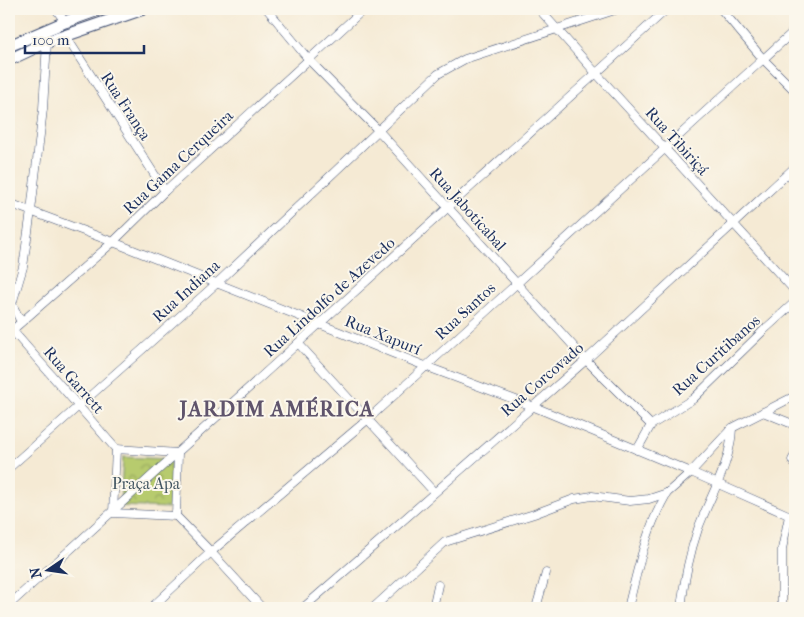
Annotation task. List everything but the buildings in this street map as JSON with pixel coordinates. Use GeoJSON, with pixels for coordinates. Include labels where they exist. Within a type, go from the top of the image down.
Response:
{"type":"FeatureCollection","features":[{"type":"Feature","properties":{"kind":"main road"},"geometry":{"type":"LineString","coordinates":[[9,46],[64,22],[101,9]]}},
{"type":"Feature","properties":{"kind":"main road"},"geometry":{"type":"LineString","coordinates":[[9,60],[47,42],[126,13],[143,9]]}},
{"type":"Feature","properties":{"kind":"street"},"geometry":{"type":"LineString","coordinates":[[56,9],[64,22]]}},
{"type":"Feature","properties":{"kind":"street","name":"Rua Jaboticabal"},"geometry":{"type":"LineString","coordinates":[[267,9],[309,60],[378,130],[586,360],[651,426]]}},
{"type":"Feature","properties":{"kind":"street","name":"Rua Gama Cerqueira"},"geometry":{"type":"LineString","coordinates":[[10,332],[113,242],[164,191],[364,9]]}},
{"type":"Feature","properties":{"kind":"street","name":"Rua Tibiriçá"},"geometry":{"type":"LineString","coordinates":[[540,9],[795,291]]}},
{"type":"Feature","properties":{"kind":"street","name":"Rua Indiana"},"geometry":{"type":"LineString","coordinates":[[9,468],[216,284],[438,74],[465,59],[618,9]]}},
{"type":"Feature","properties":{"kind":"street","name":"Rua Lindolfo de Azevedo"},"geometry":{"type":"LineString","coordinates":[[9,605],[449,208],[595,72],[667,9]]}},
{"type":"Feature","properties":{"kind":"street"},"geometry":{"type":"LineString","coordinates":[[721,9],[763,59],[795,91]]}},
{"type":"Feature","properties":{"kind":"street","name":"Rua Santos"},"geometry":{"type":"LineString","coordinates":[[151,608],[211,552],[367,420],[516,282],[795,30]]}},
{"type":"Feature","properties":{"kind":"street","name":"Rua França"},"geometry":{"type":"LineString","coordinates":[[66,35],[164,191]]}},
{"type":"Feature","properties":{"kind":"street"},"geometry":{"type":"LineString","coordinates":[[21,322],[11,301],[23,267],[31,211],[43,109],[47,42]]}},
{"type":"Feature","properties":{"kind":"street","name":"Rua Corcovado"},"geometry":{"type":"LineString","coordinates":[[303,608],[586,360],[795,167]]}},
{"type":"Feature","properties":{"kind":"street","name":"Rua Xapurí"},"geometry":{"type":"LineString","coordinates":[[9,203],[532,406],[691,472],[792,517]]}},
{"type":"Feature","properties":{"kind":"street","name":"Rua Curitibanos"},"geometry":{"type":"LineString","coordinates":[[637,450],[651,426],[693,399],[795,302]]}},
{"type":"Feature","properties":{"kind":"street","name":"Rua Garrett"},"geometry":{"type":"LineString","coordinates":[[10,332],[116,449]]}},
{"type":"Feature","properties":{"kind":"street"},"geometry":{"type":"LineString","coordinates":[[298,343],[434,492]]}},
{"type":"Feature","properties":{"kind":"street"},"geometry":{"type":"LineString","coordinates":[[628,608],[644,542],[659,506],[667,493],[691,472],[732,428],[795,396]]}},
{"type":"Feature","properties":{"kind":"street"},"geometry":{"type":"LineString","coordinates":[[763,412],[795,425]]}},
{"type":"Feature","properties":{"kind":"street"},"geometry":{"type":"LineString","coordinates":[[681,608],[683,582],[698,530],[732,443],[732,428]]}},
{"type":"Feature","properties":{"kind":"street"},"geometry":{"type":"LineString","coordinates":[[176,516],[178,452],[116,449],[113,512],[176,516],[262,608]]}},
{"type":"Feature","properties":{"kind":"street"},"geometry":{"type":"LineString","coordinates":[[795,454],[792,460],[795,465]]}},
{"type":"Feature","properties":{"kind":"street"},"geometry":{"type":"LineString","coordinates":[[372,608],[445,542],[534,514],[574,499],[592,496],[630,502],[649,499],[667,493]]}},
{"type":"Feature","properties":{"kind":"street"},"geometry":{"type":"LineString","coordinates":[[782,608],[782,549],[792,517]]}},
{"type":"Feature","properties":{"kind":"street"},"geometry":{"type":"LineString","coordinates":[[536,608],[546,572]]}},
{"type":"Feature","properties":{"kind":"street"},"geometry":{"type":"LineString","coordinates":[[433,608],[438,585]]}},
{"type":"Feature","properties":{"kind":"green space","name":"Praça Apa"},"geometry":{"type":"Polygon","coordinates":[[[123,457],[171,459],[169,508],[120,506],[123,457]]]}},
{"type":"Feature","properties":{"kind":"district","name":"JARDIM AMÉRICA"},"geometry":{"type":"Point","coordinates":[277,409]}}]}
